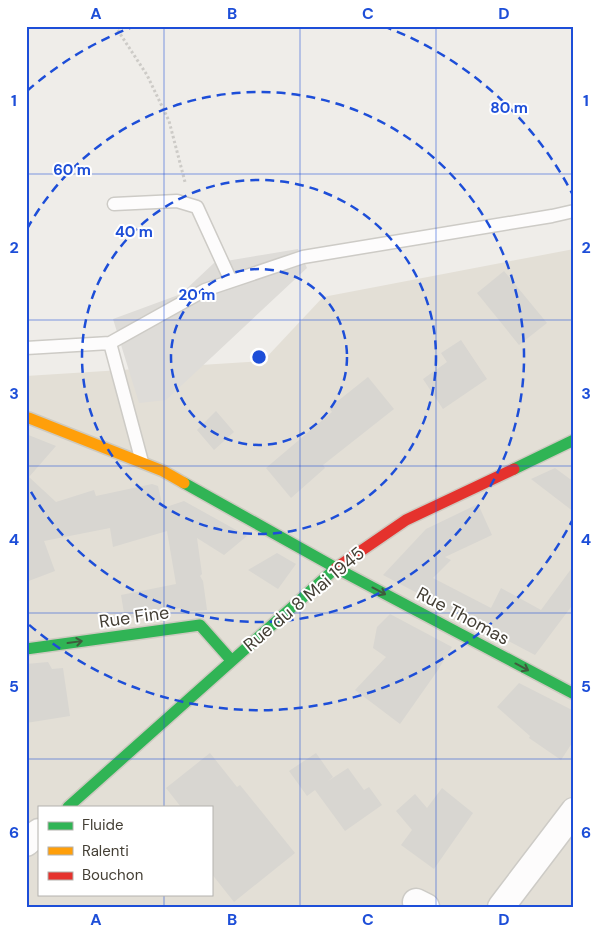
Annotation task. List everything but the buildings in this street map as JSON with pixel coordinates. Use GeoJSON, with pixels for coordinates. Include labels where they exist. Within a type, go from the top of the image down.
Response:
{"type":"FeatureCollection","features":[{"type":"Feature","properties":{"kind":"street","name":"Rue Thomas"},"geometry":{"type":"LineString","coordinates":[[29,418],[164,471],[336,568],[574,694]]}},
{"type":"Feature","properties":{"kind":"street","name":"Rue du 8 Mai 1945"},"geometry":{"type":"LineString","coordinates":[[69,806],[336,568],[406,520],[574,440]]}},
{"type":"Feature","properties":{"kind":"street","name":"Rue Fine"},"geometry":{"type":"LineString","coordinates":[[26,649],[200,625],[231,660]]}},
{"type":"Feature","properties":{"kind":"street"},"geometry":{"type":"LineString","coordinates":[[502,907],[574,810]]}},
{"type":"Feature","properties":{"kind":"street"},"geometry":{"type":"LineString","coordinates":[[26,843],[38,833]]}},
{"type":"Feature","properties":{"kind":"lane"},"geometry":{"type":"LineString","coordinates":[[114,204],[177,201],[197,206],[231,281]]}},
{"type":"Feature","properties":{"kind":"lane"},"geometry":{"type":"LineString","coordinates":[[26,348],[110,343],[205,290],[303,257],[552,216],[574,210]]}},
{"type":"Feature","properties":{"kind":"lane"},"geometry":{"type":"LineString","coordinates":[[110,343],[142,463]]}},
{"type":"Feature","properties":{"kind":"path"},"geometry":{"type":"LineString","coordinates":[[116,26],[147,75],[169,121],[187,189],[197,206]]}},
{"type":"Feature","properties":{"kind":"shaded area"},"geometry":{"type":"Polygon","coordinates":[[[298,249],[307,268],[166,400],[139,403],[113,319],[181,294],[214,263],[298,249]]]}},
{"type":"Feature","properties":{"kind":"shaded area"},"geometry":{"type":"Polygon","coordinates":[[[574,249],[574,907],[26,907],[26,376],[263,361],[323,297],[574,249]]]}},
{"type":"Feature","properties":{"kind":"traffic: fast"},"geometry":{"type":"LineString","coordinates":[[514,469],[574,440]]}},
{"type":"Feature","properties":{"kind":"traffic: fast"},"geometry":{"type":"LineString","coordinates":[[184,483],[336,568],[574,694]]}},
{"type":"Feature","properties":{"kind":"traffic: fast"},"geometry":{"type":"LineString","coordinates":[[69,806],[336,568]]}},
{"type":"Feature","properties":{"kind":"traffic: fast"},"geometry":{"type":"LineString","coordinates":[[26,649],[200,625],[231,660]]}},
{"type":"Feature","properties":{"kind":"traffic: slow"},"geometry":{"type":"LineString","coordinates":[[29,418],[163,471],[184,483]]}},
{"type":"Feature","properties":{"kind":"traffic: jam"},"geometry":{"type":"LineString","coordinates":[[336,568],[406,520],[514,469]]}}]}
